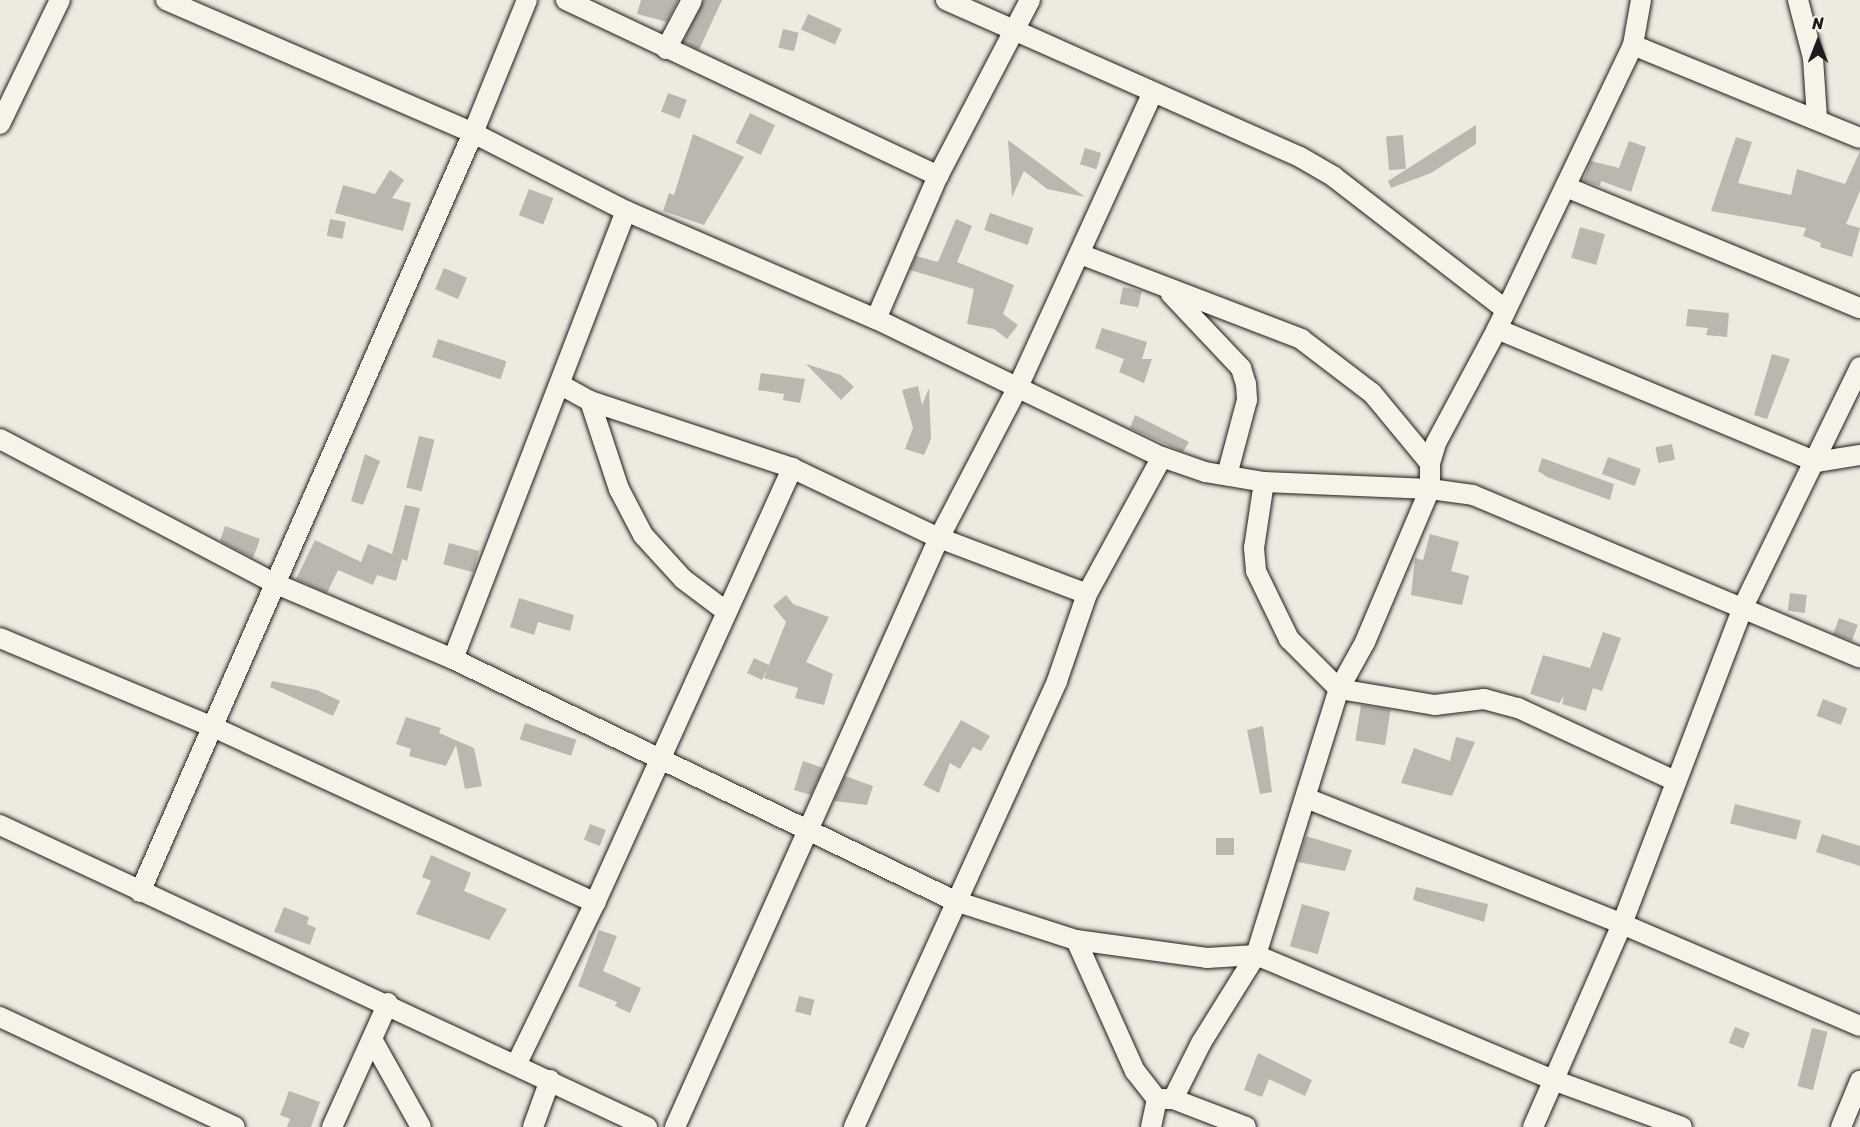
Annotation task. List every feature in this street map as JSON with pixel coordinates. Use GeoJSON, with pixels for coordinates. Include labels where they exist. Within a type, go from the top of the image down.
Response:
{"type":"FeatureCollection","features":[{"type":"Feature","properties":{"kind":"street"},"geometry":{"type":"LineString","coordinates":[[0,124],[60,0]]}},
{"type":"Feature","properties":{"kind":"street"},"geometry":{"type":"LineString","coordinates":[[166,0],[473,133],[626,211],[876,319],[1162,457],[1227,476],[1264,482],[1430,489],[1473,495],[1860,658]]}},
{"type":"Feature","properties":{"kind":"street"},"geometry":{"type":"LineString","coordinates":[[140,892],[473,133],[526,0]]}},
{"type":"Feature","properties":{"kind":"street"},"geometry":{"type":"LineString","coordinates":[[566,0],[938,176]]}},
{"type":"Feature","properties":{"kind":"street"},"geometry":{"type":"LineString","coordinates":[[666,49],[692,0]]}},
{"type":"Feature","properties":{"kind":"street"},"geometry":{"type":"LineString","coordinates":[[946,0],[1017,30],[1152,94],[1300,157],[1334,177],[1506,310]]}},
{"type":"Feature","properties":{"kind":"street"},"geometry":{"type":"LineString","coordinates":[[876,319],[938,176],[1017,30],[1030,0]]}},
{"type":"Feature","properties":{"kind":"street"},"geometry":{"type":"LineString","coordinates":[[1151,1127],[1165,1099],[1256,955],[1339,689],[1365,642],[1430,489],[1430,463],[1633,45],[1641,0]]}},
{"type":"Feature","properties":{"kind":"street"},"geometry":{"type":"LineString","coordinates":[[1798,0],[1813,58],[1816,119]]}},
{"type":"Feature","properties":{"kind":"street"},"geometry":{"type":"LineString","coordinates":[[1633,45],[1860,138]]}},
{"type":"Feature","properties":{"kind":"street"},"geometry":{"type":"LineString","coordinates":[[675,1127],[812,831],[939,538],[1017,389],[1152,94]]}},
{"type":"Feature","properties":{"kind":"street"},"geometry":{"type":"LineString","coordinates":[[1566,187],[1860,308]]}},
{"type":"Feature","properties":{"kind":"street"},"geometry":{"type":"LineString","coordinates":[[453,659],[561,386],[626,211]]}},
{"type":"Feature","properties":{"kind":"street"},"geometry":{"type":"LineString","coordinates":[[1080,254],[1301,339],[1372,393],[1430,463]]}},
{"type":"Feature","properties":{"kind":"street"},"geometry":{"type":"LineString","coordinates":[[1167,289],[1244,376],[1247,400],[1227,476]]}},
{"type":"Feature","properties":{"kind":"street"},"geometry":{"type":"LineString","coordinates":[[1497,329],[1816,462],[1860,455]]}},
{"type":"Feature","properties":{"kind":"street"},"geometry":{"type":"LineString","coordinates":[[1533,1127],[1622,924],[1673,780],[1743,607],[1816,462],[1860,367]]}},
{"type":"Feature","properties":{"kind":"street"},"geometry":{"type":"LineString","coordinates":[[561,386],[590,401],[792,468],[939,538],[1087,594]]}},
{"type":"Feature","properties":{"kind":"street"},"geometry":{"type":"LineString","coordinates":[[590,401],[620,489],[644,535],[683,579],[728,612]]}},
{"type":"Feature","properties":{"kind":"street"},"geometry":{"type":"LineString","coordinates":[[0,439],[274,583],[453,659],[955,901],[1076,940],[1207,958],[1256,955],[1553,1080],[1682,1127]]}},
{"type":"Feature","properties":{"kind":"street"},"geometry":{"type":"LineString","coordinates":[[854,1127],[1057,681],[1087,594],[1162,457]]}},
{"type":"Feature","properties":{"kind":"street"},"geometry":{"type":"LineString","coordinates":[[516,1065],[595,903],[792,468]]}},
{"type":"Feature","properties":{"kind":"street"},"geometry":{"type":"LineString","coordinates":[[1264,482],[1254,548],[1256,571],[1289,639],[1339,689],[1435,705],[1484,699],[1518,708],[1673,780]]}},
{"type":"Feature","properties":{"kind":"street"},"geometry":{"type":"LineString","coordinates":[[0,638],[213,727],[595,903]]}},
{"type":"Feature","properties":{"kind":"street"},"geometry":{"type":"LineString","coordinates":[[1306,798],[1622,924],[1860,1026]]}},
{"type":"Feature","properties":{"kind":"street"},"geometry":{"type":"LineString","coordinates":[[0,825],[140,892],[388,1004],[647,1127]]}},
{"type":"Feature","properties":{"kind":"street"},"geometry":{"type":"LineString","coordinates":[[1076,940],[1135,1071],[1165,1099],[1246,1127]]}},
{"type":"Feature","properties":{"kind":"street"},"geometry":{"type":"LineString","coordinates":[[332,1127],[388,1004]]}},
{"type":"Feature","properties":{"kind":"street"},"geometry":{"type":"LineString","coordinates":[[0,1017],[235,1127]]}},
{"type":"Feature","properties":{"kind":"street"},"geometry":{"type":"LineString","coordinates":[[373,1041],[421,1127]]}},
{"type":"Feature","properties":{"kind":"street"},"geometry":{"type":"LineString","coordinates":[[533,1127],[550,1080]]}},
{"type":"Feature","properties":{"kind":"street"},"geometry":{"type":"LineString","coordinates":[[1841,1127],[1860,1081]]}},
{"type":"Feature","properties":{"kind":"building"},"geometry":{"type":"Polygon","coordinates":[[[641,0],[678,0],[667,22],[637,14],[641,0]]]}},
{"type":"Feature","properties":{"kind":"building"},"geometry":{"type":"Polygon","coordinates":[[[704,0],[722,0],[699,50],[683,42],[704,0]]]}},
{"type":"Feature","properties":{"kind":"building"},"geometry":{"type":"Polygon","coordinates":[[[808,14],[842,29],[835,45],[801,30],[808,14]]]}},
{"type":"Feature","properties":{"kind":"building"},"geometry":{"type":"Polygon","coordinates":[[[783,29],[799,33],[794,51],[778,47],[783,29]]]}},
{"type":"Feature","properties":{"kind":"building"},"geometry":{"type":"Polygon","coordinates":[[[668,93],[687,100],[680,119],[661,112],[668,93]]]}},
{"type":"Feature","properties":{"kind":"building"},"geometry":{"type":"Polygon","coordinates":[[[750,113],[775,125],[761,155],[736,143],[750,113]]]}},
{"type":"Feature","properties":{"kind":"building"},"geometry":{"type":"Polygon","coordinates":[[[1476,125],[1476,144],[1431,173],[1391,188],[1388,181],[1476,125]]]}},
{"type":"Feature","properties":{"kind":"building"},"geometry":{"type":"Polygon","coordinates":[[[693,134],[744,157],[704,225],[663,211],[669,193],[674,195],[693,134]]]}},
{"type":"Feature","properties":{"kind":"building"},"geometry":{"type":"Polygon","coordinates":[[[1403,135],[1406,169],[1389,170],[1386,136],[1403,135]]]}},
{"type":"Feature","properties":{"kind":"building"},"geometry":{"type":"Polygon","coordinates":[[[1736,137],[1752,142],[1738,183],[1791,195],[1797,169],[1845,184],[1860,151],[1860,191],[1846,224],[1860,228],[1852,257],[1820,247],[1821,243],[1803,236],[1806,228],[1711,211],[1736,137]]]}},
{"type":"Feature","properties":{"kind":"building"},"geometry":{"type":"Polygon","coordinates":[[[1008,140],[1085,197],[1047,189],[1024,171],[1012,197],[1008,140]]]}},
{"type":"Feature","properties":{"kind":"building"},"geometry":{"type":"Polygon","coordinates":[[[1629,141],[1646,147],[1631,192],[1601,181],[1600,186],[1583,181],[1591,161],[1619,168],[1629,141]]]}},
{"type":"Feature","properties":{"kind":"building"},"geometry":{"type":"Polygon","coordinates":[[[1085,148],[1101,153],[1096,169],[1080,164],[1085,148]]]}},
{"type":"Feature","properties":{"kind":"building"},"geometry":{"type":"Polygon","coordinates":[[[390,170],[404,180],[392,198],[411,203],[403,231],[335,213],[343,185],[375,194],[390,170]]]}},
{"type":"Feature","properties":{"kind":"building"},"geometry":{"type":"Polygon","coordinates":[[[529,189],[553,198],[543,224],[519,215],[529,189]]]}},
{"type":"Feature","properties":{"kind":"building"},"geometry":{"type":"Polygon","coordinates":[[[990,213],[1033,228],[1028,245],[984,230],[990,213]]]}},
{"type":"Feature","properties":{"kind":"building"},"geometry":{"type":"Polygon","coordinates":[[[330,219],[346,222],[342,239],[327,236],[330,219]]]}},
{"type":"Feature","properties":{"kind":"building"},"geometry":{"type":"Polygon","coordinates":[[[956,219],[972,226],[957,262],[1014,285],[1003,314],[1018,325],[1007,339],[994,329],[967,324],[974,289],[910,270],[916,256],[938,262],[956,219]]]}},
{"type":"Feature","properties":{"kind":"building"},"geometry":{"type":"Polygon","coordinates":[[[1580,227],[1605,234],[1596,265],[1571,258],[1580,227]]]}},
{"type":"Feature","properties":{"kind":"building"},"geometry":{"type":"Polygon","coordinates":[[[444,268],[467,278],[458,299],[435,289],[444,268]]]}},
{"type":"Feature","properties":{"kind":"building"},"geometry":{"type":"Polygon","coordinates":[[[1123,287],[1142,291],[1138,308],[1119,304],[1123,287]]]}},
{"type":"Feature","properties":{"kind":"building"},"geometry":{"type":"Polygon","coordinates":[[[1688,309],[1729,313],[1727,337],[1706,335],[1708,328],[1686,326],[1688,309]]]}},
{"type":"Feature","properties":{"kind":"building"},"geometry":{"type":"Polygon","coordinates":[[[1102,328],[1147,342],[1142,359],[1152,359],[1144,383],[1119,372],[1124,359],[1095,348],[1102,328]]]}},
{"type":"Feature","properties":{"kind":"building"},"geometry":{"type":"Polygon","coordinates":[[[438,339],[506,361],[501,379],[432,357],[438,339]]]}},
{"type":"Feature","properties":{"kind":"building"},"geometry":{"type":"Polygon","coordinates":[[[1772,354],[1790,359],[1767,419],[1754,415],[1772,354]]]}},
{"type":"Feature","properties":{"kind":"building"},"geometry":{"type":"Polygon","coordinates":[[[806,364],[841,375],[854,387],[841,400],[806,364]]]}},
{"type":"Feature","properties":{"kind":"building"},"geometry":{"type":"Polygon","coordinates":[[[761,373],[805,379],[800,403],[783,400],[784,394],[758,390],[761,373]]]}},
{"type":"Feature","properties":{"kind":"building"},"geometry":{"type":"Polygon","coordinates":[[[918,386],[922,405],[929,388],[931,439],[924,455],[905,449],[913,428],[902,390],[918,386]]]}},
{"type":"Feature","properties":{"kind":"building"},"geometry":{"type":"Polygon","coordinates":[[[1135,415],[1189,442],[1183,452],[1130,428],[1135,415]]]}},
{"type":"Feature","properties":{"kind":"building"},"geometry":{"type":"Polygon","coordinates":[[[419,436],[435,440],[422,491],[406,487],[419,436]]]}},
{"type":"Feature","properties":{"kind":"building"},"geometry":{"type":"Polygon","coordinates":[[[1672,444],[1675,460],[1658,463],[1655,447],[1672,444]]]}},
{"type":"Feature","properties":{"kind":"building"},"geometry":{"type":"Polygon","coordinates":[[[365,454],[380,461],[363,505],[351,501],[365,454]]]}},
{"type":"Feature","properties":{"kind":"building"},"geometry":{"type":"Polygon","coordinates":[[[1608,457],[1641,469],[1635,486],[1602,474],[1608,457]]]}},
{"type":"Feature","properties":{"kind":"building"},"geometry":{"type":"Polygon","coordinates":[[[1542,458],[1614,484],[1610,500],[1547,477],[1538,471],[1542,458]]]}},
{"type":"Feature","properties":{"kind":"building"},"geometry":{"type":"Polygon","coordinates":[[[405,505],[420,508],[407,561],[402,559],[396,581],[377,575],[373,585],[338,570],[327,593],[296,579],[315,540],[361,562],[368,544],[392,554],[405,505]]]}},
{"type":"Feature","properties":{"kind":"building"},"geometry":{"type":"Polygon","coordinates":[[[225,526],[260,539],[253,558],[220,541],[225,526]]]}},
{"type":"Feature","properties":{"kind":"building"},"geometry":{"type":"Polygon","coordinates":[[[1430,534],[1459,542],[1451,571],[1469,576],[1462,605],[1411,595],[1415,558],[1423,560],[1430,534]]]}},
{"type":"Feature","properties":{"kind":"building"},"geometry":{"type":"Polygon","coordinates":[[[449,543],[479,551],[473,572],[443,564],[449,543]]]}},
{"type":"Feature","properties":{"kind":"building"},"geometry":{"type":"Polygon","coordinates":[[[1790,593],[1807,595],[1805,613],[1788,611],[1790,593]]]}},
{"type":"Feature","properties":{"kind":"building"},"geometry":{"type":"Polygon","coordinates":[[[786,595],[793,604],[829,617],[806,662],[833,674],[824,705],[795,698],[798,688],[764,678],[767,669],[762,680],[747,673],[754,658],[769,665],[786,622],[773,606],[786,595]]]}},
{"type":"Feature","properties":{"kind":"building"},"geometry":{"type":"Polygon","coordinates":[[[519,598],[574,615],[570,631],[538,622],[534,635],[510,627],[519,598]]]}},
{"type":"Feature","properties":{"kind":"building"},"geometry":{"type":"Polygon","coordinates":[[[1839,618],[1858,625],[1852,641],[1833,634],[1839,618]]]}},
{"type":"Feature","properties":{"kind":"building"},"geometry":{"type":"Polygon","coordinates":[[[1603,632],[1621,638],[1602,691],[1593,688],[1586,711],[1562,704],[1564,696],[1559,703],[1530,694],[1543,655],[1590,668],[1603,632]]]}},
{"type":"Feature","properties":{"kind":"building"},"geometry":{"type":"Polygon","coordinates":[[[272,681],[317,690],[340,701],[333,716],[270,687],[272,681]]]}},
{"type":"Feature","properties":{"kind":"building"},"geometry":{"type":"Polygon","coordinates":[[[1823,699],[1847,708],[1841,725],[1817,716],[1823,699]]]}},
{"type":"Feature","properties":{"kind":"building"},"geometry":{"type":"Polygon","coordinates":[[[1361,705],[1391,710],[1385,745],[1355,741],[1361,705]]]}},
{"type":"Feature","properties":{"kind":"building"},"geometry":{"type":"Polygon","coordinates":[[[406,717],[441,728],[439,733],[474,748],[482,786],[465,789],[456,745],[446,766],[409,756],[411,749],[396,744],[406,717]]]}},
{"type":"Feature","properties":{"kind":"building"},"geometry":{"type":"Polygon","coordinates":[[[961,720],[990,736],[981,751],[973,747],[960,769],[950,763],[939,793],[923,785],[961,720]]]}},
{"type":"Feature","properties":{"kind":"building"},"geometry":{"type":"Polygon","coordinates":[[[525,723],[576,740],[571,756],[520,739],[525,723]]]}},
{"type":"Feature","properties":{"kind":"building"},"geometry":{"type":"Polygon","coordinates":[[[1263,726],[1272,792],[1260,794],[1247,730],[1263,726]]]}},
{"type":"Feature","properties":{"kind":"building"},"geometry":{"type":"Polygon","coordinates":[[[1456,737],[1475,742],[1452,796],[1401,783],[1414,748],[1450,761],[1456,737]]]}},
{"type":"Feature","properties":{"kind":"building"},"geometry":{"type":"Polygon","coordinates":[[[803,761],[823,768],[811,795],[794,790],[803,761]]]}},
{"type":"Feature","properties":{"kind":"building"},"geometry":{"type":"Polygon","coordinates":[[[845,776],[873,786],[867,805],[834,801],[845,776]]]}},
{"type":"Feature","properties":{"kind":"building"},"geometry":{"type":"Polygon","coordinates":[[[1735,804],[1801,820],[1796,840],[1730,823],[1735,804]]]}},
{"type":"Feature","properties":{"kind":"building"},"geometry":{"type":"Polygon","coordinates":[[[590,824],[606,830],[600,846],[584,840],[590,824]]]}},
{"type":"Feature","properties":{"kind":"building"},"geometry":{"type":"Polygon","coordinates":[[[1822,834],[1860,846],[1860,866],[1816,852],[1822,834]]]}},
{"type":"Feature","properties":{"kind":"building"},"geometry":{"type":"Polygon","coordinates":[[[1306,836],[1352,850],[1345,871],[1298,862],[1306,836]]]}},
{"type":"Feature","properties":{"kind":"building"},"geometry":{"type":"Polygon","coordinates":[[[1216,838],[1234,838],[1234,855],[1216,855],[1216,838]]]}},
{"type":"Feature","properties":{"kind":"building"},"geometry":{"type":"Polygon","coordinates":[[[431,855],[471,873],[464,891],[507,909],[489,940],[416,914],[431,881],[422,877],[431,855]]]}},
{"type":"Feature","properties":{"kind":"building"},"geometry":{"type":"Polygon","coordinates":[[[1416,887],[1488,904],[1484,922],[1413,900],[1416,887]]]}},
{"type":"Feature","properties":{"kind":"building"},"geometry":{"type":"Polygon","coordinates":[[[1302,904],[1330,912],[1318,954],[1290,946],[1302,904]]]}},
{"type":"Feature","properties":{"kind":"building"},"geometry":{"type":"Polygon","coordinates":[[[284,907],[309,917],[307,924],[316,928],[310,945],[274,932],[284,907]]]}},
{"type":"Feature","properties":{"kind":"building"},"geometry":{"type":"Polygon","coordinates":[[[599,930],[617,936],[603,971],[641,988],[630,1013],[615,1006],[617,1002],[578,986],[599,930]]]}},
{"type":"Feature","properties":{"kind":"building"},"geometry":{"type":"Polygon","coordinates":[[[799,996],[815,1000],[811,1015],[795,1012],[799,996]]]}},
{"type":"Feature","properties":{"kind":"building"},"geometry":{"type":"Polygon","coordinates":[[[1735,1027],[1750,1033],[1743,1049],[1729,1043],[1735,1027]]]}},
{"type":"Feature","properties":{"kind":"building"},"geometry":{"type":"Polygon","coordinates":[[[1812,1028],[1828,1032],[1813,1090],[1797,1086],[1812,1028]]]}},
{"type":"Feature","properties":{"kind":"building"},"geometry":{"type":"Polygon","coordinates":[[[1258,1053],[1312,1080],[1305,1096],[1269,1079],[1262,1097],[1244,1090],[1258,1053]]]}},
{"type":"Feature","properties":{"kind":"building"},"geometry":{"type":"Polygon","coordinates":[[[289,1091],[320,1102],[311,1127],[287,1127],[290,1119],[280,1115],[289,1091]]]}}]}
